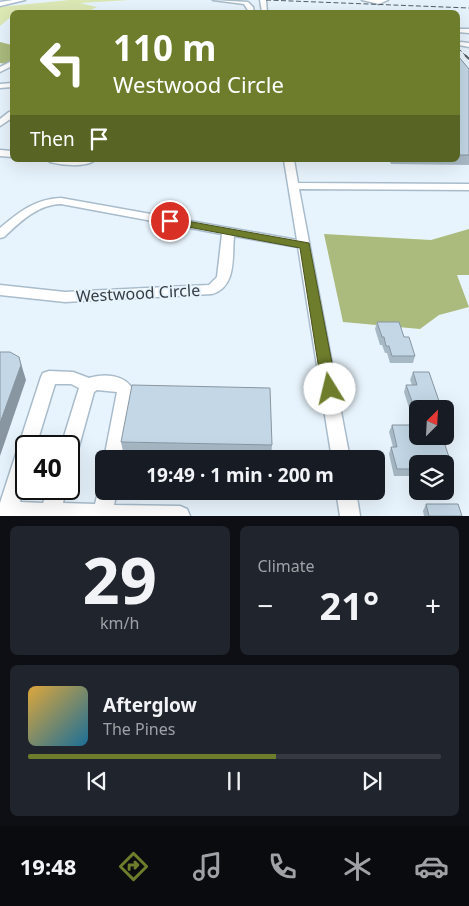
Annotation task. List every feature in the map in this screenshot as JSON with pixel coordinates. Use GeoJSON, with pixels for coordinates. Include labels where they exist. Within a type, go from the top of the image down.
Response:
{"type":"FeatureCollection","features":[{"type":"Feature","properties":{"kind":"street"},"geometry":{"type":"LineString","coordinates":[[0,4],[22,0]]}},
{"type":"Feature","properties":{"kind":"street"},"geometry":{"type":"LineString","coordinates":[[216,0],[246,3],[251,10]]}},
{"type":"Feature","properties":{"kind":"street"},"geometry":{"type":"LineString","coordinates":[[365,0],[385,0]]}},
{"type":"Feature","properties":{"kind":"street"},"geometry":{"type":"LineString","coordinates":[[461,44],[469,44]]}},
{"type":"Feature","properties":{"kind":"street"},"geometry":{"type":"LineString","coordinates":[[289,162],[339,450]]}},
{"type":"Feature","properties":{"kind":"street"},"geometry":{"type":"LineString","coordinates":[[294,186],[469,187]]}},
{"type":"Feature","properties":{"kind":"street"},"geometry":{"type":"LineString","coordinates":[[0,234],[33,207],[54,201],[305,245]]}},
{"type":"Feature","properties":{"kind":"street","name":"Westwood Circle"},"geometry":{"type":"LineString","coordinates":[[0,290],[65,297],[212,289],[220,284],[224,278],[228,232]]}},
{"type":"Feature","properties":{"kind":"street"},"geometry":{"type":"LineString","coordinates":[[31,435],[49,378],[73,378],[90,386]]}},
{"type":"Feature","properties":{"kind":"street"},"geometry":{"type":"LineString","coordinates":[[73,435],[87,388],[94,383],[119,384],[125,390],[115,450]]}},
{"type":"Feature","properties":{"kind":"street"},"geometry":{"type":"LineString","coordinates":[[15,480],[3,513],[180,516]]}},
{"type":"Feature","properties":{"kind":"street"},"geometry":{"type":"LineString","coordinates":[[50,513],[54,500]]}},
{"type":"Feature","properties":{"kind":"street"},"geometry":{"type":"LineString","coordinates":[[103,514],[105,500]]}},
{"type":"Feature","properties":{"kind":"street"},"geometry":{"type":"LineString","coordinates":[[347,500],[350,516]]}},
{"type":"Feature","properties":{"kind":"green space"},"geometry":{"type":"Polygon","coordinates":[[[69,0],[131,0],[80,3],[97,7],[91,10],[10,10],[10,18],[0,26],[0,7],[69,0]]]}},
{"type":"Feature","properties":{"kind":"green space"},"geometry":{"type":"Polygon","coordinates":[[[0,42],[10,44],[10,65],[0,63],[0,42]]]}},
{"type":"Feature","properties":{"kind":"green space"},"geometry":{"type":"Polygon","coordinates":[[[469,229],[469,275],[457,275],[469,307],[439,315],[420,329],[343,322],[324,234],[431,240],[469,229]]]}},
{"type":"Feature","properties":{"kind":"building"},"geometry":{"type":"Polygon","coordinates":[[[460,58],[469,69],[469,155],[460,155],[460,58]]]}},
{"type":"Feature","properties":{"kind":"building"},"geometry":{"type":"Polygon","coordinates":[[[377,322],[399,322],[404,337],[409,337],[415,356],[392,356],[377,322]]]}},
{"type":"Feature","properties":{"kind":"building"},"geometry":{"type":"Polygon","coordinates":[[[0,352],[10,352],[19,357],[21,365],[0,423],[0,352]]]}},
{"type":"Feature","properties":{"kind":"building"},"geometry":{"type":"Polygon","coordinates":[[[413,372],[429,372],[439,400],[412,400],[406,385],[417,385],[413,372]]]}},
{"type":"Feature","properties":{"kind":"building"},"geometry":{"type":"Polygon","coordinates":[[[132,385],[270,388],[272,445],[121,442],[132,385]]]}},
{"type":"Feature","properties":{"kind":"building"},"geometry":{"type":"Polygon","coordinates":[[[392,425],[409,425],[409,445],[445,445],[448,455],[409,455],[409,469],[397,469],[391,447],[397,447],[392,425]]]}},
{"type":"Feature","properties":{"kind":"building"},"geometry":{"type":"Polygon","coordinates":[[[426,504],[458,504],[462,516],[429,516],[426,504]]]}},
{"type":"Feature","properties":{"kind":"railway"},"geometry":{"type":"LineString","coordinates":[[266,0],[469,8]]}},
{"type":"Feature","properties":{"kind":"railway"},"geometry":{"type":"LineString","coordinates":[[460,50],[469,59]]}},
{"type":"Feature","properties":{"kind":"route"},"geometry":{"type":"LineString","coordinates":[[170,221],[305,245],[330,389]]}}]}
